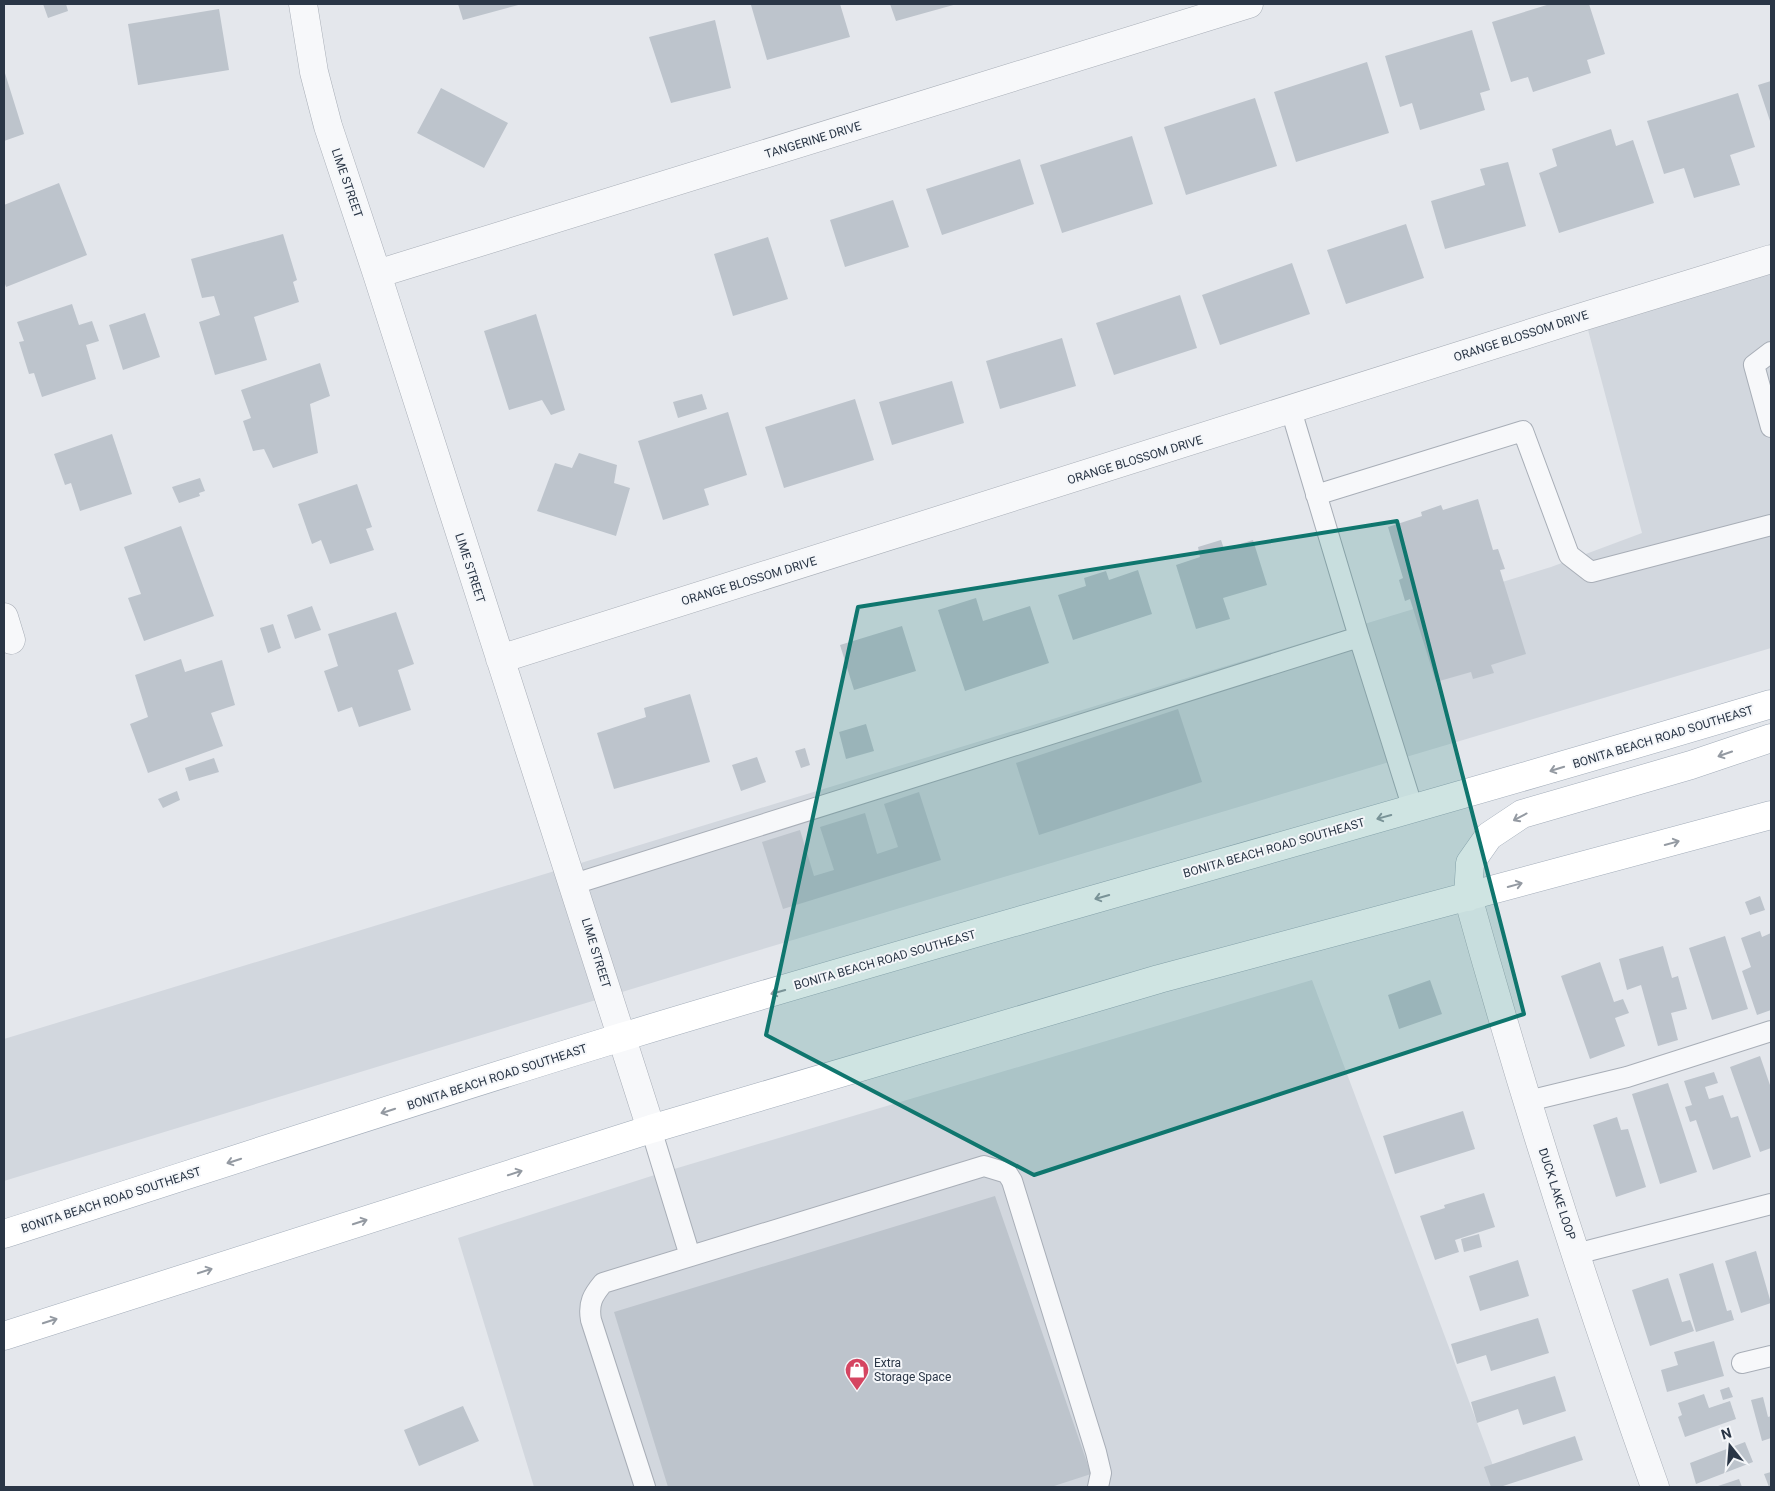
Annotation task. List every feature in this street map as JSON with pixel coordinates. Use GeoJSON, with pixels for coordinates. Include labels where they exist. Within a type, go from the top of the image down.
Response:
{"type":"FeatureCollection","features":[{"type":"Feature","properties":{"kind":"main road","name":"BONITA BEACH ROAD SOUTHEAST"},"geometry":{"type":"LineString","coordinates":[[4,1234],[622,1037],[1148,883],[1510,783],[1771,704]]}},
{"type":"Feature","properties":{"kind":"main road"},"geometry":{"type":"LineString","coordinates":[[1468,897],[1470,863],[1489,836],[1522,814],[1691,765],[1771,738]]}},
{"type":"Feature","properties":{"kind":"main road"},"geometry":{"type":"LineString","coordinates":[[4,1336],[651,1129],[1159,979],[1771,815]]}},
{"type":"Feature","properties":{"kind":"street","name":"LIME STREET"},"geometry":{"type":"LineString","coordinates":[[303,4],[314,72],[328,126],[574,884],[651,1129]]}},
{"type":"Feature","properties":{"kind":"street","name":"TANGERINE DRIVE"},"geometry":{"type":"LineString","coordinates":[[377,274],[1248,4]]}},
{"type":"Feature","properties":{"kind":"street","name":"ORANGE BLOSSOM DRIVE"},"geometry":{"type":"LineString","coordinates":[[500,659],[1584,316],[1771,260]]}},
{"type":"Feature","properties":{"kind":"street","name":"DUCK LAKE LOOP"},"geometry":{"type":"LineString","coordinates":[[1468,897],[1528,1101],[1576,1254],[1620,1389],[1655,1487]]}},
{"type":"Feature","properties":{"kind":"lane"},"geometry":{"type":"LineString","coordinates":[[1771,352],[1754,366],[1771,427]]}},
{"type":"Feature","properties":{"kind":"lane"},"geometry":{"type":"LineString","coordinates":[[1291,410],[1413,809]]}},
{"type":"Feature","properties":{"kind":"lane"},"geometry":{"type":"LineString","coordinates":[[1316,495],[1523,431],[1570,555],[1591,572],[1771,525]]}},
{"type":"Feature","properties":{"kind":"lane"},"geometry":{"type":"LineString","coordinates":[[574,884],[1359,637]]}},
{"type":"Feature","properties":{"kind":"lane"},"geometry":{"type":"LineString","coordinates":[[1528,1101],[1627,1077],[1771,1031]]}},
{"type":"Feature","properties":{"kind":"lane"},"geometry":{"type":"LineString","coordinates":[[651,1129],[690,1256]]}},
{"type":"Feature","properties":{"kind":"lane"},"geometry":{"type":"LineString","coordinates":[[645,1487],[589,1309],[592,1297],[603,1283],[974,1167],[995,1168],[1007,1173],[1012,1181],[1096,1452],[1101,1473],[1098,1487]]}},
{"type":"Feature","properties":{"kind":"lane"},"geometry":{"type":"LineString","coordinates":[[1576,1254],[1771,1204]]}},
{"type":"Feature","properties":{"kind":"lane"},"geometry":{"type":"LineString","coordinates":[[1742,1363],[1771,1356]]}},
{"type":"Feature","properties":{"kind":"highlighted area"},"geometry":{"type":"Polygon","coordinates":[[[1397,521],[1524,1014],[1034,1175],[766,1035],[858,607],[1397,521]]]}},
{"type":"Feature","properties":{"kind":"shaded area"},"geometry":{"type":"Polygon","coordinates":[[[1771,253],[1771,648],[743,955],[4,1181],[4,1039],[1551,567],[1642,533],[1583,311],[1771,253]]]}},
{"type":"Feature","properties":{"kind":"shaded area"},"geometry":{"type":"Polygon","coordinates":[[[1312,980],[1501,1487],[534,1487],[458,1238],[664,1172],[1312,980]]]}},
{"type":"Feature","properties":{"kind":"building"},"geometry":{"type":"Polygon","coordinates":[[[43,4],[66,4],[68,11],[48,18],[43,4]]]}},
{"type":"Feature","properties":{"kind":"building"},"geometry":{"type":"Polygon","coordinates":[[[458,4],[522,4],[463,20],[458,4]]]}},
{"type":"Feature","properties":{"kind":"building"},"geometry":{"type":"Polygon","coordinates":[[[840,4],[850,37],[767,60],[751,5],[840,4]]]}},
{"type":"Feature","properties":{"kind":"building"},"geometry":{"type":"Polygon","coordinates":[[[890,4],[957,4],[896,21],[890,4]]]}},
{"type":"Feature","properties":{"kind":"building"},"geometry":{"type":"Polygon","coordinates":[[[1550,4],[1589,4],[1605,54],[1587,60],[1591,73],[1533,92],[1528,77],[1511,82],[1492,22],[1550,4]]]}},
{"type":"Feature","properties":{"kind":"building"},"geometry":{"type":"Polygon","coordinates":[[[219,9],[229,70],[138,85],[128,24],[219,9]]]}},
{"type":"Feature","properties":{"kind":"building"},"geometry":{"type":"Polygon","coordinates":[[[715,20],[731,88],[671,103],[649,37],[715,20]]]}},
{"type":"Feature","properties":{"kind":"building"},"geometry":{"type":"Polygon","coordinates":[[[1472,30],[1490,90],[1480,93],[1485,110],[1420,130],[1412,103],[1400,107],[1385,56],[1472,30]]]}},
{"type":"Feature","properties":{"kind":"building"},"geometry":{"type":"Polygon","coordinates":[[[1367,62],[1389,133],[1296,162],[1274,92],[1367,62]]]}},
{"type":"Feature","properties":{"kind":"building"},"geometry":{"type":"Polygon","coordinates":[[[4,70],[24,134],[4,141],[4,70]]]}},
{"type":"Feature","properties":{"kind":"building"},"geometry":{"type":"Polygon","coordinates":[[[1771,81],[1771,124],[1758,85],[1771,81]]]}},
{"type":"Feature","properties":{"kind":"building"},"geometry":{"type":"Polygon","coordinates":[[[441,88],[508,123],[484,168],[417,133],[441,88]]]}},
{"type":"Feature","properties":{"kind":"building"},"geometry":{"type":"Polygon","coordinates":[[[1738,93],[1755,147],[1730,155],[1740,185],[1694,198],[1684,168],[1664,174],[1647,121],[1738,93]]]}},
{"type":"Feature","properties":{"kind":"building"},"geometry":{"type":"Polygon","coordinates":[[[1255,98],[1277,166],[1186,195],[1164,127],[1255,98]]]}},
{"type":"Feature","properties":{"kind":"building"},"geometry":{"type":"Polygon","coordinates":[[[1611,129],[1616,146],[1633,140],[1654,203],[1559,233],[1539,173],[1557,166],[1552,149],[1611,129]]]}},
{"type":"Feature","properties":{"kind":"building"},"geometry":{"type":"Polygon","coordinates":[[[1132,136],[1153,204],[1062,233],[1040,165],[1132,136]]]}},
{"type":"Feature","properties":{"kind":"building"},"geometry":{"type":"Polygon","coordinates":[[[1020,159],[1034,204],[942,235],[926,189],[1020,159]]]}},
{"type":"Feature","properties":{"kind":"building"},"geometry":{"type":"Polygon","coordinates":[[[1508,162],[1526,226],[1445,249],[1431,201],[1485,185],[1480,169],[1508,162]]]}},
{"type":"Feature","properties":{"kind":"building"},"geometry":{"type":"Polygon","coordinates":[[[59,183],[87,255],[6,287],[4,281],[4,205],[59,183]]]}},
{"type":"Feature","properties":{"kind":"building"},"geometry":{"type":"Polygon","coordinates":[[[893,200],[909,247],[845,267],[830,220],[893,200]]]}},
{"type":"Feature","properties":{"kind":"building"},"geometry":{"type":"Polygon","coordinates":[[[1406,224],[1424,278],[1346,304],[1327,250],[1406,224]]]}},
{"type":"Feature","properties":{"kind":"building"},"geometry":{"type":"Polygon","coordinates":[[[283,234],[297,280],[293,282],[299,302],[254,317],[267,360],[215,375],[199,322],[220,315],[214,296],[202,298],[191,259],[283,234]]]}},
{"type":"Feature","properties":{"kind":"building"},"geometry":{"type":"Polygon","coordinates":[[[768,237],[788,299],[733,316],[714,254],[768,237]]]}},
{"type":"Feature","properties":{"kind":"building"},"geometry":{"type":"Polygon","coordinates":[[[1292,263],[1310,314],[1220,345],[1202,295],[1292,263]]]}},
{"type":"Feature","properties":{"kind":"building"},"geometry":{"type":"Polygon","coordinates":[[[1180,295],[1197,348],[1114,375],[1096,323],[1180,295]]]}},
{"type":"Feature","properties":{"kind":"building"},"geometry":{"type":"Polygon","coordinates":[[[72,304],[79,325],[92,321],[99,341],[86,345],[96,379],[42,397],[34,373],[29,374],[19,342],[24,341],[17,322],[72,304]]]}},
{"type":"Feature","properties":{"kind":"building"},"geometry":{"type":"Polygon","coordinates":[[[145,313],[160,357],[123,370],[109,325],[145,313]]]}},
{"type":"Feature","properties":{"kind":"building"},"geometry":{"type":"Polygon","coordinates":[[[536,314],[565,410],[551,415],[542,400],[509,410],[484,331],[536,314]]]}},
{"type":"Feature","properties":{"kind":"building"},"geometry":{"type":"Polygon","coordinates":[[[1062,338],[1076,386],[1000,409],[986,361],[1062,338]]]}},
{"type":"Feature","properties":{"kind":"building"},"geometry":{"type":"Polygon","coordinates":[[[320,363],[330,396],[310,404],[318,453],[273,468],[264,449],[253,451],[243,421],[251,418],[241,390],[320,363]]]}},
{"type":"Feature","properties":{"kind":"building"},"geometry":{"type":"Polygon","coordinates":[[[952,381],[964,423],[892,445],[879,402],[952,381]]]}},
{"type":"Feature","properties":{"kind":"building"},"geometry":{"type":"Polygon","coordinates":[[[702,394],[707,409],[678,418],[673,402],[702,394]]]}},
{"type":"Feature","properties":{"kind":"building"},"geometry":{"type":"Polygon","coordinates":[[[855,399],[874,460],[784,488],[765,427],[855,399]]]}},
{"type":"Feature","properties":{"kind":"building"},"geometry":{"type":"Polygon","coordinates":[[[728,412],[747,475],[704,489],[709,505],[663,520],[638,441],[728,412]]]}},
{"type":"Feature","properties":{"kind":"building"},"geometry":{"type":"Polygon","coordinates":[[[112,434],[132,494],[80,511],[71,483],[65,485],[54,454],[112,434]]]}},
{"type":"Feature","properties":{"kind":"building"},"geometry":{"type":"Polygon","coordinates":[[[579,453],[617,465],[614,483],[630,488],[616,536],[537,511],[555,463],[572,468],[579,453]]]}},
{"type":"Feature","properties":{"kind":"building"},"geometry":{"type":"Polygon","coordinates":[[[200,478],[205,491],[199,493],[200,496],[179,503],[172,487],[200,478]]]}},
{"type":"Feature","properties":{"kind":"building"},"geometry":{"type":"Polygon","coordinates":[[[357,484],[372,527],[366,529],[374,550],[330,564],[321,540],[312,544],[298,504],[357,484]]]}},
{"type":"Feature","properties":{"kind":"building"},"geometry":{"type":"Polygon","coordinates":[[[1478,499],[1493,550],[1498,549],[1505,569],[1500,570],[1526,654],[1491,665],[1494,673],[1473,679],[1471,672],[1436,682],[1410,599],[1405,601],[1399,580],[1403,578],[1388,527],[1422,516],[1421,512],[1441,505],[1443,510],[1478,499]]]}},
{"type":"Feature","properties":{"kind":"building"},"geometry":{"type":"Polygon","coordinates":[[[181,526],[214,616],[144,641],[128,598],[141,594],[124,547],[181,526]]]}},
{"type":"Feature","properties":{"kind":"building"},"geometry":{"type":"Polygon","coordinates":[[[1221,540],[1224,549],[1253,540],[1267,585],[1223,598],[1230,619],[1196,629],[1176,565],[1200,557],[1198,547],[1221,540]]]}},
{"type":"Feature","properties":{"kind":"building"},"geometry":{"type":"Polygon","coordinates":[[[1138,570],[1152,614],[1073,640],[1058,595],[1086,586],[1084,578],[1106,571],[1109,580],[1138,570]]]}},
{"type":"Feature","properties":{"kind":"building"},"geometry":{"type":"Polygon","coordinates":[[[976,598],[983,621],[1030,606],[1049,663],[965,691],[938,610],[976,598]]]}},
{"type":"Feature","properties":{"kind":"building"},"geometry":{"type":"Polygon","coordinates":[[[312,606],[321,630],[295,639],[287,615],[312,606]]]}},
{"type":"Feature","properties":{"kind":"building"},"geometry":{"type":"Polygon","coordinates":[[[396,612],[414,664],[398,670],[411,710],[359,727],[352,707],[338,712],[324,671],[338,666],[328,634],[396,612]]]}},
{"type":"Feature","properties":{"kind":"building"},"geometry":{"type":"Polygon","coordinates":[[[273,624],[281,648],[268,653],[260,628],[273,624]]]}},
{"type":"Feature","properties":{"kind":"building"},"geometry":{"type":"Polygon","coordinates":[[[902,626],[916,671],[854,690],[840,645],[902,626]]]}},
{"type":"Feature","properties":{"kind":"building"},"geometry":{"type":"Polygon","coordinates":[[[181,659],[185,672],[222,660],[235,705],[211,713],[223,746],[148,773],[130,724],[148,717],[135,675],[181,659]]]}},
{"type":"Feature","properties":{"kind":"building"},"geometry":{"type":"Polygon","coordinates":[[[690,694],[710,762],[614,789],[597,733],[646,717],[644,708],[690,694]]]}},
{"type":"Feature","properties":{"kind":"building"},"geometry":{"type":"Polygon","coordinates":[[[1178,709],[1202,782],[1039,835],[1016,763],[1178,709]]]}},
{"type":"Feature","properties":{"kind":"building"},"geometry":{"type":"Polygon","coordinates":[[[866,724],[874,751],[846,759],[839,732],[866,724]]]}},
{"type":"Feature","properties":{"kind":"building"},"geometry":{"type":"Polygon","coordinates":[[[805,748],[810,765],[801,768],[795,751],[805,748]]]}},
{"type":"Feature","properties":{"kind":"building"},"geometry":{"type":"Polygon","coordinates":[[[757,757],[766,782],[741,791],[732,765],[757,757]]]}},
{"type":"Feature","properties":{"kind":"building"},"geometry":{"type":"Polygon","coordinates":[[[214,758],[219,772],[189,781],[185,768],[214,758]]]}},
{"type":"Feature","properties":{"kind":"building"},"geometry":{"type":"Polygon","coordinates":[[[177,791],[180,800],[163,808],[158,799],[177,791]]]}},
{"type":"Feature","properties":{"kind":"building"},"geometry":{"type":"Polygon","coordinates":[[[919,792],[941,860],[783,909],[762,842],[800,830],[814,876],[834,870],[820,827],[865,813],[877,854],[898,847],[884,804],[919,792]]]}},
{"type":"Feature","properties":{"kind":"building"},"geometry":{"type":"Polygon","coordinates":[[[1760,896],[1765,910],[1750,915],[1745,902],[1760,896]]]}},
{"type":"Feature","properties":{"kind":"building"},"geometry":{"type":"Polygon","coordinates":[[[1760,931],[1762,937],[1771,933],[1771,1010],[1757,1015],[1742,971],[1751,967],[1741,938],[1760,931]]]}},
{"type":"Feature","properties":{"kind":"building"},"geometry":{"type":"Polygon","coordinates":[[[1725,936],[1748,1009],[1712,1020],[1689,948],[1725,936]]]}},
{"type":"Feature","properties":{"kind":"building"},"geometry":{"type":"Polygon","coordinates":[[[1663,946],[1672,978],[1678,976],[1687,1009],[1671,1013],[1678,1040],[1658,1046],[1641,985],[1627,990],[1619,959],[1663,946]]]}},
{"type":"Feature","properties":{"kind":"building"},"geometry":{"type":"Polygon","coordinates":[[[1600,962],[1614,1002],[1623,999],[1629,1013],[1615,1018],[1625,1046],[1590,1059],[1561,976],[1600,962]]]}},
{"type":"Feature","properties":{"kind":"building"},"geometry":{"type":"Polygon","coordinates":[[[1430,980],[1442,1014],[1399,1029],[1388,995],[1430,980]]]}},
{"type":"Feature","properties":{"kind":"building"},"geometry":{"type":"Polygon","coordinates":[[[1760,1056],[1771,1088],[1771,1148],[1760,1152],[1730,1067],[1760,1056]]]}},
{"type":"Feature","properties":{"kind":"building"},"geometry":{"type":"Polygon","coordinates":[[[1714,1072],[1718,1083],[1705,1087],[1709,1099],[1723,1095],[1731,1118],[1738,1116],[1751,1157],[1713,1170],[1696,1120],[1690,1122],[1685,1107],[1692,1105],[1684,1081],[1714,1072]]]}},
{"type":"Feature","properties":{"kind":"building"},"geometry":{"type":"Polygon","coordinates":[[[1668,1083],[1697,1172],[1660,1184],[1632,1094],[1668,1083]]]}},
{"type":"Feature","properties":{"kind":"building"},"geometry":{"type":"Polygon","coordinates":[[[1463,1111],[1475,1149],[1395,1174],[1383,1136],[1463,1111]]]}},
{"type":"Feature","properties":{"kind":"building"},"geometry":{"type":"Polygon","coordinates":[[[1617,1117],[1621,1130],[1628,1129],[1646,1187],[1616,1197],[1593,1125],[1617,1117]]]}},
{"type":"Feature","properties":{"kind":"building"},"geometry":{"type":"Polygon","coordinates":[[[1484,1193],[1495,1227],[1455,1240],[1459,1252],[1435,1260],[1420,1216],[1445,1208],[1444,1205],[1484,1193]]]}},
{"type":"Feature","properties":{"kind":"building"},"geometry":{"type":"Polygon","coordinates":[[[995,1196],[1091,1474],[1051,1487],[668,1487],[614,1312],[995,1196]]]}},
{"type":"Feature","properties":{"kind":"building"},"geometry":{"type":"Polygon","coordinates":[[[1479,1234],[1482,1247],[1464,1252],[1461,1239],[1479,1234]]]}},
{"type":"Feature","properties":{"kind":"building"},"geometry":{"type":"Polygon","coordinates":[[[1756,1251],[1771,1303],[1741,1313],[1725,1261],[1756,1251]]]}},
{"type":"Feature","properties":{"kind":"building"},"geometry":{"type":"Polygon","coordinates":[[[1518,1260],[1529,1296],[1480,1311],[1469,1276],[1518,1260]]]}},
{"type":"Feature","properties":{"kind":"building"},"geometry":{"type":"Polygon","coordinates":[[[1713,1263],[1727,1311],[1731,1310],[1734,1320],[1696,1332],[1679,1274],[1713,1263]]]}},
{"type":"Feature","properties":{"kind":"building"},"geometry":{"type":"Polygon","coordinates":[[[1668,1278],[1682,1322],[1690,1320],[1694,1331],[1650,1346],[1632,1290],[1668,1278]]]}},
{"type":"Feature","properties":{"kind":"building"},"geometry":{"type":"Polygon","coordinates":[[[1538,1318],[1549,1353],[1491,1371],[1486,1355],[1457,1364],[1451,1344],[1538,1318]]]}},
{"type":"Feature","properties":{"kind":"building"},"geometry":{"type":"Polygon","coordinates":[[[1714,1341],[1724,1376],[1667,1392],[1661,1370],[1678,1365],[1674,1352],[1714,1341]]]}},
{"type":"Feature","properties":{"kind":"building"},"geometry":{"type":"Polygon","coordinates":[[[1555,1376],[1566,1411],[1523,1425],[1518,1409],[1477,1423],[1471,1402],[1555,1376]]]}},
{"type":"Feature","properties":{"kind":"building"},"geometry":{"type":"Polygon","coordinates":[[[1729,1387],[1733,1397],[1723,1400],[1720,1390],[1729,1387]]]}},
{"type":"Feature","properties":{"kind":"building"},"geometry":{"type":"Polygon","coordinates":[[[1704,1394],[1709,1408],[1730,1401],[1736,1419],[1685,1437],[1678,1417],[1682,1415],[1678,1403],[1704,1394]]]}},
{"type":"Feature","properties":{"kind":"building"},"geometry":{"type":"Polygon","coordinates":[[[1763,1397],[1768,1417],[1771,1416],[1771,1438],[1762,1441],[1751,1400],[1763,1397]]]}},
{"type":"Feature","properties":{"kind":"building"},"geometry":{"type":"Polygon","coordinates":[[[463,1406],[479,1441],[419,1466],[404,1430],[463,1406]]]}},
{"type":"Feature","properties":{"kind":"building"},"geometry":{"type":"Polygon","coordinates":[[[1575,1436],[1583,1460],[1500,1487],[1491,1487],[1484,1467],[1575,1436]]]}},
{"type":"Feature","properties":{"kind":"building"},"geometry":{"type":"Polygon","coordinates":[[[1745,1442],[1753,1462],[1696,1484],[1690,1463],[1745,1442]]]}},
{"type":"Feature","properties":{"kind":"building"},"geometry":{"type":"Polygon","coordinates":[[[1771,1472],[1771,1487],[1769,1487],[1764,1474],[1771,1472]]]}},
{"type":"Feature","properties":{"kind":"building"},"geometry":{"type":"Polygon","coordinates":[[[1739,1479],[1742,1487],[1715,1487],[1739,1479]]]}},
{"type":"Feature","properties":{"kind":"place","name":"Extra Storage Space"},"geometry":{"type":"Point","coordinates":[857,1391]}}]}
